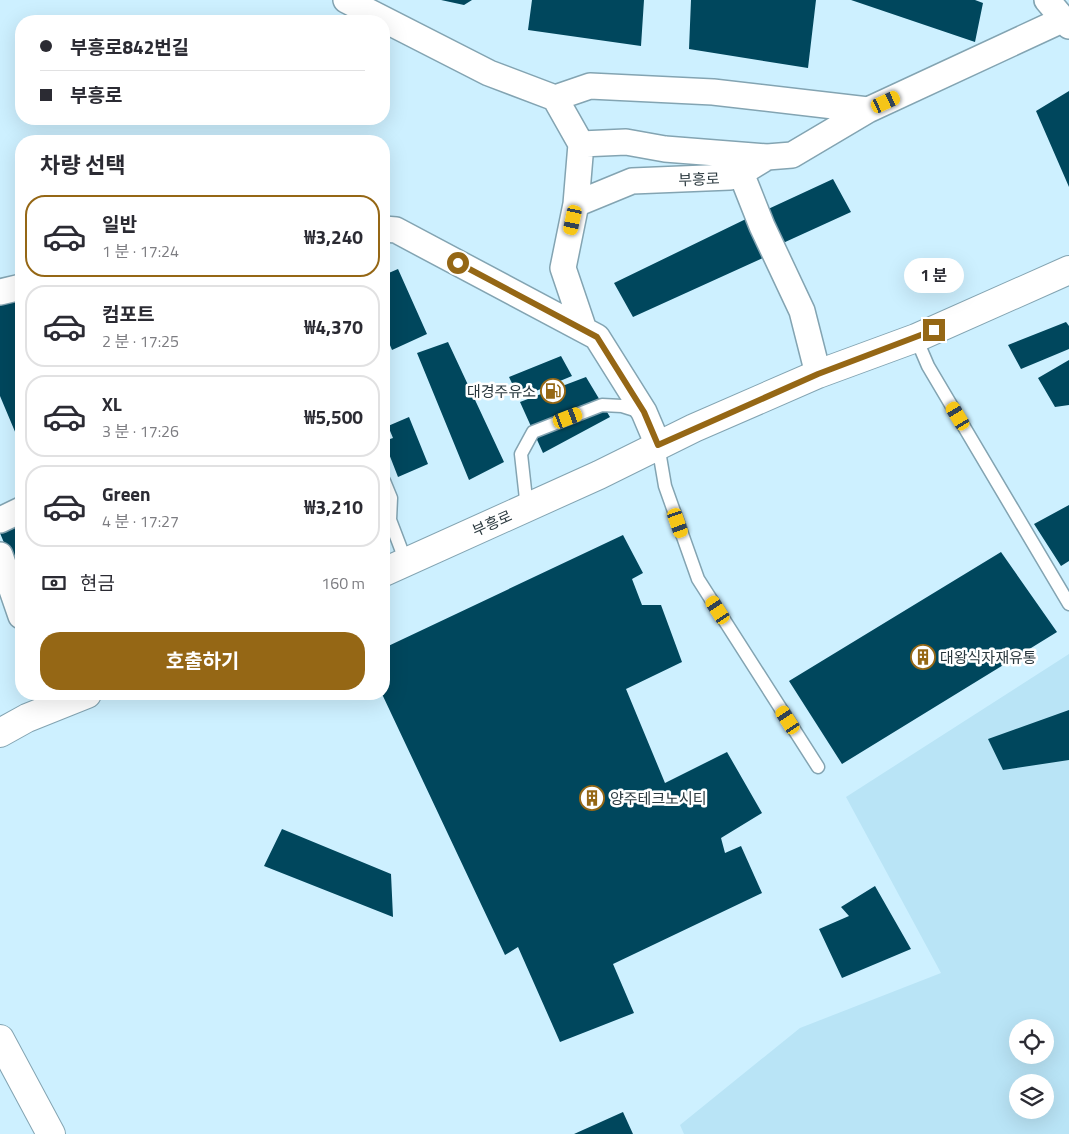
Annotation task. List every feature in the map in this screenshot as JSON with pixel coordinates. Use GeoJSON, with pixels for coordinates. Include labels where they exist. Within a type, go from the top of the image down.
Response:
{"type":"FeatureCollection","features":[{"type":"Feature","properties":{"kind":"main road","name":"부흥로"},"geometry":{"type":"LineString","coordinates":[[395,568],[599,475],[658,445],[818,374],[916,338],[1069,270]]}},
{"type":"Feature","properties":{"kind":"main road"},"geometry":{"type":"LineString","coordinates":[[0,715],[46,707],[69,700]]}},
{"type":"Feature","properties":{"kind":"main road"},"geometry":{"type":"LineString","coordinates":[[0,733],[46,707]]}},
{"type":"Feature","properties":{"kind":"main road"},"geometry":{"type":"LineString","coordinates":[[0,753],[46,707]]}},
{"type":"Feature","properties":{"kind":"main road"},"geometry":{"type":"LineString","coordinates":[[0,1039],[50,1134]]}},
{"type":"Feature","properties":{"kind":"main road"},"geometry":{"type":"LineString","coordinates":[[0,1068],[50,1134]]}},
{"type":"Feature","properties":{"kind":"street"},"geometry":{"type":"LineString","coordinates":[[346,0],[375,15]]}},
{"type":"Feature","properties":{"kind":"street"},"geometry":{"type":"LineString","coordinates":[[582,144],[626,142],[665,149],[767,157],[792,155],[868,110],[1066,23],[1047,0]]}},
{"type":"Feature","properties":{"kind":"street"},"geometry":{"type":"LineString","coordinates":[[390,22],[489,73],[555,98],[582,144],[576,204],[563,268],[584,330]]}},
{"type":"Feature","properties":{"kind":"street"},"geometry":{"type":"LineString","coordinates":[[555,98],[590,86],[713,92],[868,110]]}},
{"type":"Feature","properties":{"kind":"street"},"geometry":{"type":"LineString","coordinates":[[741,172],[767,157]]}},
{"type":"Feature","properties":{"kind":"street","name":"부흥로"},"geometry":{"type":"LineString","coordinates":[[576,204],[632,181],[730,178],[741,172],[762,226],[802,311],[818,374]]}},
{"type":"Feature","properties":{"kind":"street"},"geometry":{"type":"LineString","coordinates":[[390,230],[396,230],[597,337],[644,412],[658,445]]}},
{"type":"Feature","properties":{"kind":"street"},"geometry":{"type":"LineString","coordinates":[[0,292],[15,288]]}},
{"type":"Feature","properties":{"kind":"street"},"geometry":{"type":"LineString","coordinates":[[0,520],[15,513]]}},
{"type":"Feature","properties":{"kind":"street"},"geometry":{"type":"LineString","coordinates":[[0,555],[15,599]]}},
{"type":"Feature","properties":{"kind":"lane"},"geometry":{"type":"LineString","coordinates":[[916,338],[928,366],[1069,604]]}},
{"type":"Feature","properties":{"kind":"lane"},"geometry":{"type":"LineString","coordinates":[[527,508],[521,454],[533,432],[602,405],[622,406],[644,412]]}},
{"type":"Feature","properties":{"kind":"lane"},"geometry":{"type":"LineString","coordinates":[[658,445],[665,486],[698,579],[818,767]]}},
{"type":"Feature","properties":{"kind":"lane"},"geometry":{"type":"LineString","coordinates":[[390,520],[395,568]]}},
{"type":"Feature","properties":{"kind":"shaded area"},"geometry":{"type":"Polygon","coordinates":[[[1069,654],[1069,1134],[684,1134],[680,1125],[800,1028],[941,973],[846,797],[1069,654]]]}},
{"type":"Feature","properties":{"kind":"building"},"geometry":{"type":"Polygon","coordinates":[[[441,0],[472,0],[464,5],[441,0]]]}},
{"type":"Feature","properties":{"kind":"building"},"geometry":{"type":"Polygon","coordinates":[[[532,0],[644,0],[641,46],[528,30],[532,0]]]}},
{"type":"Feature","properties":{"kind":"building"},"geometry":{"type":"Polygon","coordinates":[[[691,0],[816,0],[808,68],[689,49],[691,0]]]}},
{"type":"Feature","properties":{"kind":"building"},"geometry":{"type":"Polygon","coordinates":[[[851,0],[975,0],[983,3],[975,42],[851,0]]]}},
{"type":"Feature","properties":{"kind":"building"},"geometry":{"type":"Polygon","coordinates":[[[1069,91],[1069,187],[1036,111],[1069,91]]]}},
{"type":"Feature","properties":{"kind":"building"},"geometry":{"type":"Polygon","coordinates":[[[833,179],[851,212],[783,243],[766,210],[833,179]]]}},
{"type":"Feature","properties":{"kind":"building"},"geometry":{"type":"Polygon","coordinates":[[[748,218],[765,257],[633,317],[614,283],[748,218]]]}},
{"type":"Feature","properties":{"kind":"building"},"geometry":{"type":"Polygon","coordinates":[[[398,269],[427,334],[392,350],[390,345],[390,272],[398,269]]]}},
{"type":"Feature","properties":{"kind":"building"},"geometry":{"type":"Polygon","coordinates":[[[15,299],[15,432],[0,396],[0,306],[15,299]]]}},
{"type":"Feature","properties":{"kind":"building"},"geometry":{"type":"Polygon","coordinates":[[[1066,322],[1069,326],[1069,349],[1021,369],[1008,345],[1066,322]]]}},
{"type":"Feature","properties":{"kind":"building"},"geometry":{"type":"Polygon","coordinates":[[[448,342],[504,462],[469,480],[417,353],[448,342]]]}},
{"type":"Feature","properties":{"kind":"building"},"geometry":{"type":"Polygon","coordinates":[[[561,356],[572,376],[519,398],[509,377],[561,356]]]}},
{"type":"Feature","properties":{"kind":"building"},"geometry":{"type":"Polygon","coordinates":[[[1069,360],[1069,405],[1055,407],[1038,378],[1069,360]]]}},
{"type":"Feature","properties":{"kind":"building"},"geometry":{"type":"Polygon","coordinates":[[[586,377],[610,417],[543,453],[520,402],[586,377]]]}},
{"type":"Feature","properties":{"kind":"building"},"geometry":{"type":"Polygon","coordinates":[[[409,417],[428,464],[398,477],[390,456],[390,439],[393,438],[390,425],[409,417]]]}},
{"type":"Feature","properties":{"kind":"building"},"geometry":{"type":"Polygon","coordinates":[[[1069,505],[1069,561],[1061,566],[1034,524],[1069,505]]]}},
{"type":"Feature","properties":{"kind":"building"},"geometry":{"type":"Polygon","coordinates":[[[15,523],[15,569],[0,533],[0,529],[15,523]]]}},
{"type":"Feature","properties":{"kind":"building","name":"양주테크노시티"},"geometry":{"type":"Polygon","coordinates":[[[623,535],[643,573],[632,579],[642,605],[661,605],[682,662],[626,689],[665,783],[727,752],[762,813],[721,838],[725,853],[741,846],[762,893],[613,964],[634,1013],[560,1042],[518,947],[505,955],[385,700],[390,700],[390,645],[623,535]]]}},
{"type":"Feature","properties":{"kind":"building","name":"대왕식자재유통"},"geometry":{"type":"Polygon","coordinates":[[[1001,552],[1057,632],[842,764],[789,681],[1001,552]]]}},
{"type":"Feature","properties":{"kind":"building"},"geometry":{"type":"Polygon","coordinates":[[[1069,710],[1069,760],[1003,770],[988,739],[1069,710]]]}},
{"type":"Feature","properties":{"kind":"building"},"geometry":{"type":"Polygon","coordinates":[[[282,829],[391,874],[393,917],[264,866],[282,829]]]}},
{"type":"Feature","properties":{"kind":"building"},"geometry":{"type":"Polygon","coordinates":[[[875,886],[911,949],[842,978],[819,929],[849,916],[841,907],[875,886]]]}},
{"type":"Feature","properties":{"kind":"building"},"geometry":{"type":"Polygon","coordinates":[[[623,1112],[633,1134],[574,1134],[623,1112]]]}},
{"type":"Feature","properties":{"kind":"place","name":"대경주유소"},"geometry":{"type":"Point","coordinates":[553,391]}},
{"type":"Feature","properties":{"kind":"place","name":"대왕식자재유통"},"geometry":{"type":"Point","coordinates":[923,657]}},
{"type":"Feature","properties":{"kind":"place","name":"양주테크노시티"},"geometry":{"type":"Point","coordinates":[592,798]}},
{"type":"Feature","properties":{"kind":"route"},"geometry":{"type":"LineString","coordinates":[[458,263],[597,337],[644,412],[658,445],[818,374],[934,330]]}}]}
